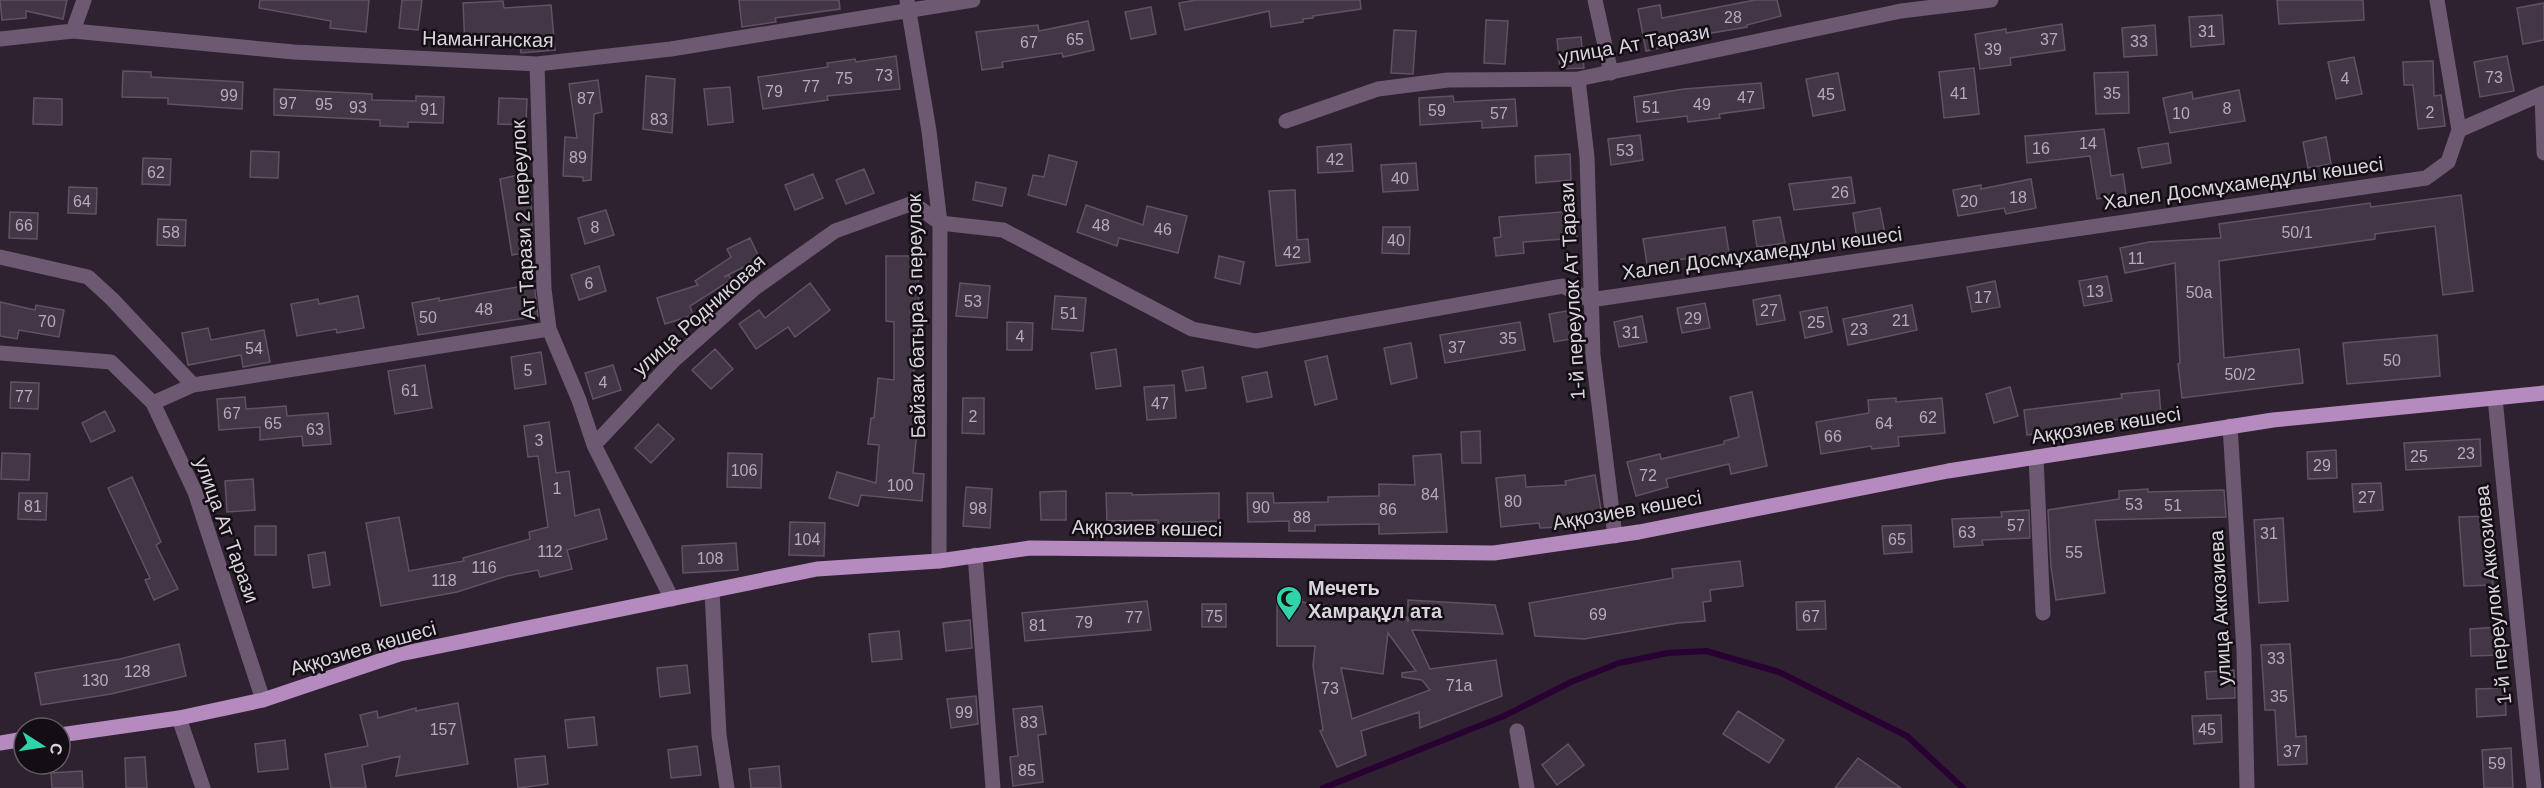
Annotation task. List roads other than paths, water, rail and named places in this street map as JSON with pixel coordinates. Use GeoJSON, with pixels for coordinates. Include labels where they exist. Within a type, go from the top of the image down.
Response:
{"type":"FeatureCollection","features":[{"type":"Feature","properties":{"kind":"main road","name":"Аққозиев көшесі"},"geometry":{"type":"LineString","coordinates":[[72,733],[180,718],[263,700],[400,654],[817,569],[939,561],[1030,548],[1494,553],[1615,536],[1948,471],[2230,426],[2544,393]]}},
{"type":"Feature","properties":{"kind":"street"},"geometry":{"type":"LineString","coordinates":[[73,31],[84,0]]}},
{"type":"Feature","properties":{"kind":"street","name":"Наманганская"},"geometry":{"type":"LineString","coordinates":[[0,39],[73,31],[294,52],[537,64],[671,49],[908,6],[972,0]]}},
{"type":"Feature","properties":{"kind":"street"},"geometry":{"type":"LineString","coordinates":[[1595,0],[1611,73]]}},
{"type":"Feature","properties":{"kind":"street","name":"улица Ат Тарази"},"geometry":{"type":"LineString","coordinates":[[1286,121],[1378,89],[1448,80],[1578,79],[1901,11],[1991,0]]}},
{"type":"Feature","properties":{"kind":"street","name":"Халел Досмұхамедұлы көшесі"},"geometry":{"type":"LineString","coordinates":[[1590,300],[2426,178],[2448,162],[2459,130],[2437,0]]}},
{"type":"Feature","properties":{"kind":"street","name":"Байзак батыра 3 переулок"},"geometry":{"type":"LineString","coordinates":[[908,6],[929,131],[940,223],[939,561]]}},
{"type":"Feature","properties":{"kind":"street","name":"Ат Тарази 2 переулок"},"geometry":{"type":"LineString","coordinates":[[537,64],[544,289],[549,329],[579,400],[594,446],[672,599]]}},
{"type":"Feature","properties":{"kind":"street","name":"1-й переулок Ат Тарази"},"geometry":{"type":"LineString","coordinates":[[1578,79],[1587,157],[1593,355],[1615,536]]}},
{"type":"Feature","properties":{"kind":"street"},"geometry":{"type":"LineString","coordinates":[[2459,130],[2543,93],[2544,153]]}},
{"type":"Feature","properties":{"kind":"street","name":"улица Родниковая"},"geometry":{"type":"LineString","coordinates":[[594,446],[680,354],[755,288],[835,231],[913,204],[940,223]]}},
{"type":"Feature","properties":{"kind":"street"},"geometry":{"type":"LineString","coordinates":[[940,223],[1002,230],[1192,329],[1256,341],[1563,286],[1590,300]]}},
{"type":"Feature","properties":{"kind":"street"},"geometry":{"type":"LineString","coordinates":[[0,257],[88,278],[112,299],[193,385]]}},
{"type":"Feature","properties":{"kind":"street"},"geometry":{"type":"LineString","coordinates":[[153,403],[193,385],[549,329]]}},
{"type":"Feature","properties":{"kind":"street","name":"улица Ат Тарази"},"geometry":{"type":"LineString","coordinates":[[0,353],[111,362],[153,403],[195,492],[263,700]]}},
{"type":"Feature","properties":{"kind":"street","name":"1-й переулок Аккозиева"},"geometry":{"type":"LineString","coordinates":[[2495,398],[2534,788]]}},
{"type":"Feature","properties":{"kind":"street","name":"улица Аккозиева"},"geometry":{"type":"LineString","coordinates":[[2230,426],[2244,651],[2247,788]]}},
{"type":"Feature","properties":{"kind":"street"},"geometry":{"type":"LineString","coordinates":[[2036,457],[2043,614]]}},
{"type":"Feature","properties":{"kind":"street"},"geometry":{"type":"LineString","coordinates":[[975,555],[993,788]]}},
{"type":"Feature","properties":{"kind":"street"},"geometry":{"type":"LineString","coordinates":[[712,591],[719,735],[727,788]]}},
{"type":"Feature","properties":{"kind":"street"},"geometry":{"type":"LineString","coordinates":[[180,718],[203,788]]}},
{"type":"Feature","properties":{"kind":"street"},"geometry":{"type":"LineString","coordinates":[[1516,731],[1527,788]]}},
{"type":"Feature","properties":{"kind":"waterway"},"geometry":{"type":"LineString","coordinates":[[1323,788],[1504,716],[1571,682],[1619,663],[1668,653],[1706,651],[1779,672],[1907,736],[1963,788]]}},
{"type":"Feature","properties":{"kind":"place","name":"Мечеть Хамрақұл ата"},"geometry":{"type":"Point","coordinates":[1289,622]}}]}
